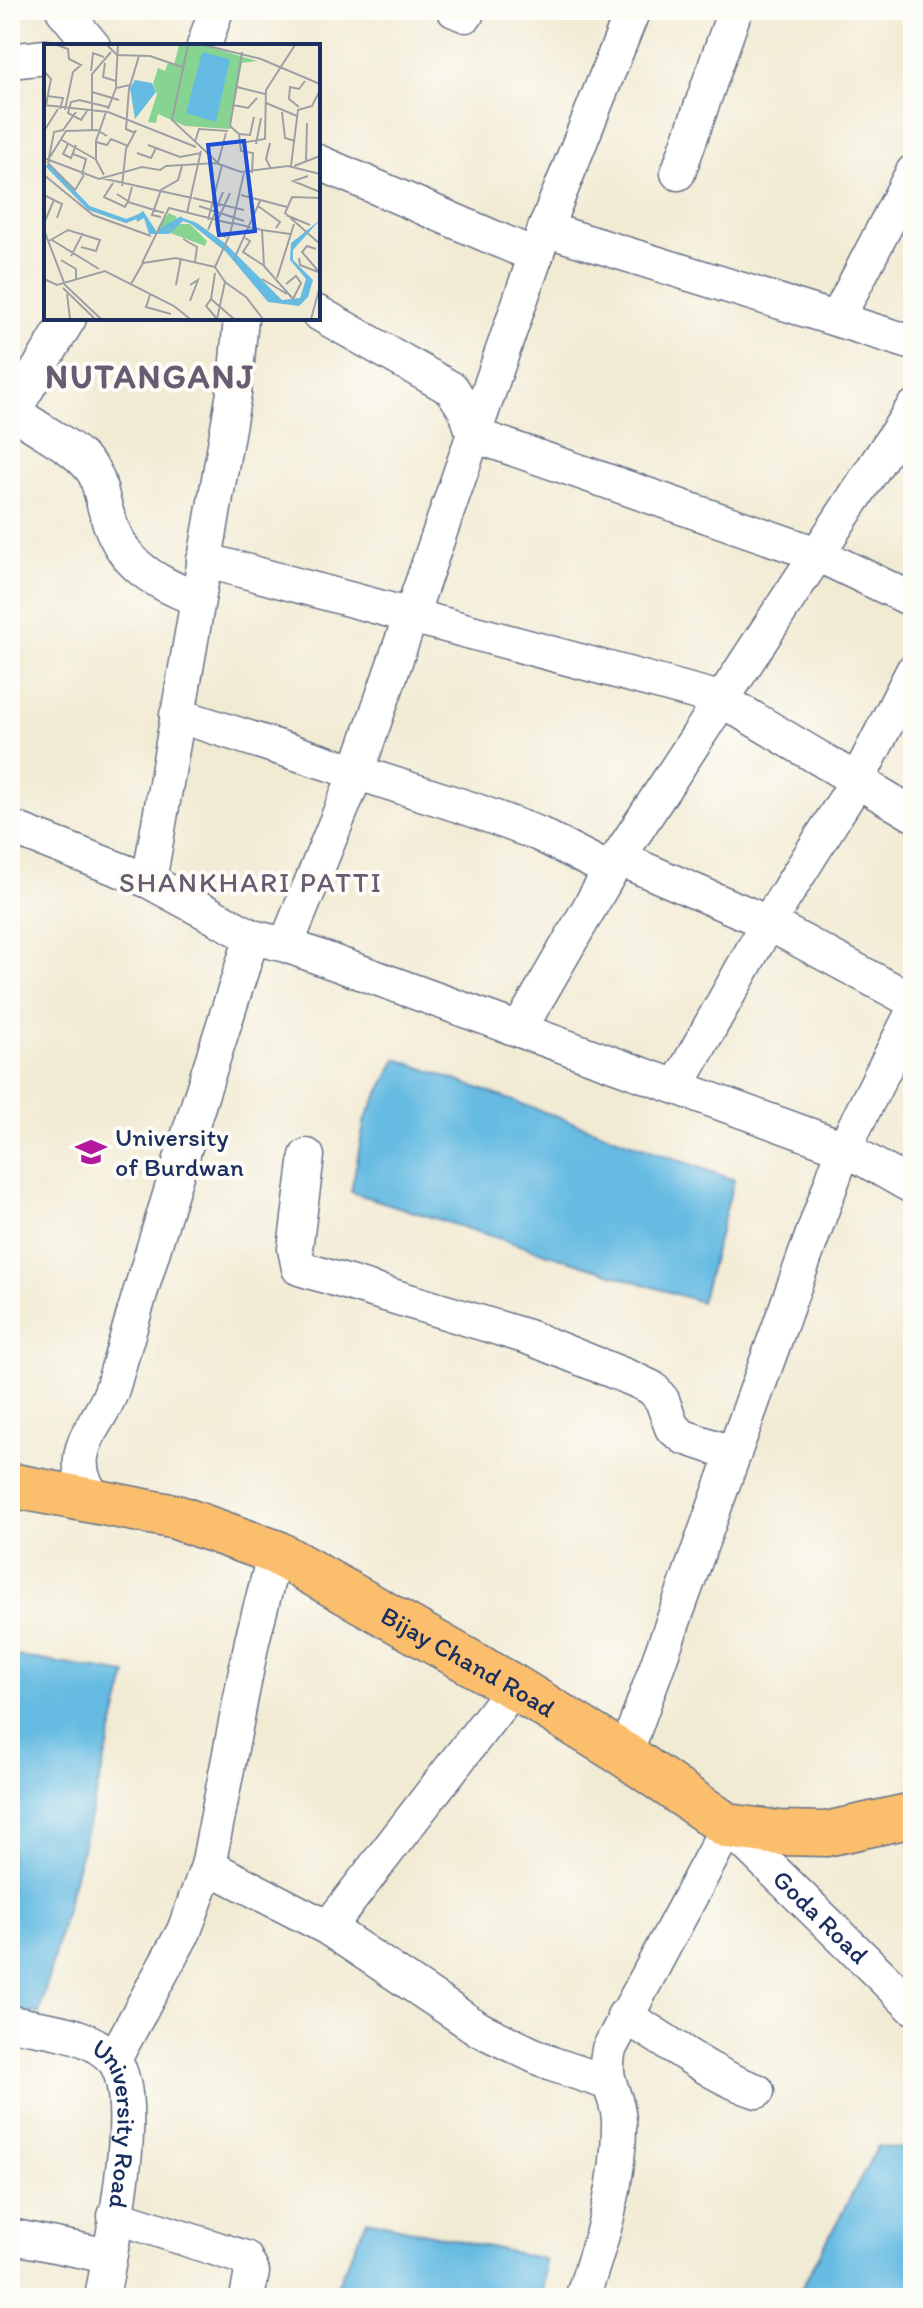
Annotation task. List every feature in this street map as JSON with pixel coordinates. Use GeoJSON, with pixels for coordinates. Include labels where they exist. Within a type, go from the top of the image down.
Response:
{"type":"FeatureCollection","features":[{"type":"Feature","properties":{"kind":"main road","name":"Bijay Chand Road"},"geometry":{"type":"LineString","coordinates":[[10,1485],[176,1517],[275,1552],[514,1687],[625,1755],[728,1826],[779,1833],[826,1834],[913,1815]]}},
{"type":"Feature","properties":{"kind":"street"},"geometry":{"type":"LineString","coordinates":[[63,10],[91,44]]}},
{"type":"Feature","properties":{"kind":"street"},"geometry":{"type":"LineString","coordinates":[[205,44],[216,10]]}},
{"type":"Feature","properties":{"kind":"street"},"geometry":{"type":"LineString","coordinates":[[286,945],[357,771],[540,242],[633,10]]}},
{"type":"Feature","properties":{"kind":"street"},"geometry":{"type":"LineString","coordinates":[[678,173],[735,10]]}},
{"type":"Feature","properties":{"kind":"street"},"geometry":{"type":"LineString","coordinates":[[10,61],[44,57]]}},
{"type":"Feature","properties":{"kind":"street"},"geometry":{"type":"LineString","coordinates":[[320,163],[540,242],[837,319],[913,343]]}},
{"type":"Feature","properties":{"kind":"street"},"geometry":{"type":"LineString","coordinates":[[837,319],[913,172]]}},
{"type":"Feature","properties":{"kind":"street"},"geometry":{"type":"LineString","coordinates":[[320,314],[364,343],[428,373],[452,389],[466,411],[474,435]]}},
{"type":"Feature","properties":{"kind":"street"},"geometry":{"type":"LineString","coordinates":[[68,320],[11,412],[75,452],[93,470],[109,522],[131,562],[156,581],[197,599]]}},
{"type":"Feature","properties":{"kind":"street"},"geometry":{"type":"LineString","coordinates":[[149,881],[234,393],[241,320]]}},
{"type":"Feature","properties":{"kind":"street"},"geometry":{"type":"LineString","coordinates":[[520,1028],[614,865],[913,408]]}},
{"type":"Feature","properties":{"kind":"street"},"geometry":{"type":"LineString","coordinates":[[474,435],[817,554],[913,600]]}},
{"type":"Feature","properties":{"kind":"street"},"geometry":{"type":"LineString","coordinates":[[204,560],[720,699],[913,814]]}},
{"type":"Feature","properties":{"kind":"street"},"geometry":{"type":"LineString","coordinates":[[677,1086],[768,923],[857,781],[913,671]]}},
{"type":"Feature","properties":{"kind":"street"},"geometry":{"type":"LineString","coordinates":[[177,715],[357,771],[539,834],[768,923],[913,1001]]}},
{"type":"Feature","properties":{"kind":"street"},"geometry":{"type":"LineString","coordinates":[[10,827],[149,881],[252,937],[286,945],[520,1028],[844,1148],[913,1187]]}},
{"type":"Feature","properties":{"kind":"street"},"geometry":{"type":"LineString","coordinates":[[98,1501],[87,1489],[82,1475],[85,1436],[112,1390],[148,1263],[252,937]]}},
{"type":"Feature","properties":{"kind":"street"},"geometry":{"type":"LineString","coordinates":[[625,1755],[844,1148],[913,1012]]}},
{"type":"Feature","properties":{"kind":"street"},"geometry":{"type":"LineString","coordinates":[[307,1156],[295,1249],[299,1268],[528,1337],[633,1379],[652,1388],[662,1400],[672,1428],[684,1437],[734,1454]]}},
{"type":"Feature","properties":{"kind":"street"},"geometry":{"type":"LineString","coordinates":[[114,2059],[184,1931],[208,1866],[252,1641],[275,1552]]}},
{"type":"Feature","properties":{"kind":"street"},"geometry":{"type":"LineString","coordinates":[[328,1928],[514,1687]]}},
{"type":"Feature","properties":{"kind":"street"},"geometry":{"type":"LineString","coordinates":[[582,2298],[609,2220],[619,2165],[619,2116],[606,2082],[609,2049],[728,1826]]}},
{"type":"Feature","properties":{"kind":"street","name":"Goda Road"},"geometry":{"type":"LineString","coordinates":[[728,1826],[913,2007]]}},
{"type":"Feature","properties":{"kind":"street"},"geometry":{"type":"LineString","coordinates":[[208,1866],[328,1928],[479,2029],[541,2059],[606,2082]]}},
{"type":"Feature","properties":{"kind":"street"},"geometry":{"type":"LineString","coordinates":[[624,2016],[686,2052],[711,2073],[757,2091]]}},
{"type":"Feature","properties":{"kind":"street","name":"University Road"},"geometry":{"type":"LineString","coordinates":[[10,2023],[83,2037],[114,2059],[127,2089],[127,2136],[102,2298]]}},
{"type":"Feature","properties":{"kind":"street"},"geometry":{"type":"LineString","coordinates":[[115,2216],[245,2258],[252,2272],[247,2298]]}},
{"type":"Feature","properties":{"kind":"street"},"geometry":{"type":"LineString","coordinates":[[10,2236],[109,2256]]}},
{"type":"Feature","properties":{"kind":"water"},"geometry":{"type":"Polygon","coordinates":[[[397,1059],[734,1180],[701,1302],[351,1192],[365,1119],[397,1059]]]}},
{"type":"Feature","properties":{"kind":"water"},"geometry":{"type":"Polygon","coordinates":[[[10,1655],[127,1674],[39,2014],[10,2010],[10,1655]]]}},
{"type":"Feature","properties":{"kind":"water"},"geometry":{"type":"Polygon","coordinates":[[[878,2146],[913,2150],[913,2298],[796,2298],[878,2146]]]}},
{"type":"Feature","properties":{"kind":"water"},"geometry":{"type":"Polygon","coordinates":[[[367,2220],[544,2259],[543,2298],[331,2298],[367,2220]]]}},
{"type":"Feature","properties":{"kind":"place","name":"University of Burdwan"},"geometry":{"type":"Point","coordinates":[91,1152]}},
{"type":"Feature","properties":{"kind":"district","name":"NUTANGANJ"},"geometry":{"type":"Point","coordinates":[150,376]}},
{"type":"Feature","properties":{"kind":"district","name":"SHANKHARI PATTI"},"geometry":{"type":"Point","coordinates":[251,882]}}]}
